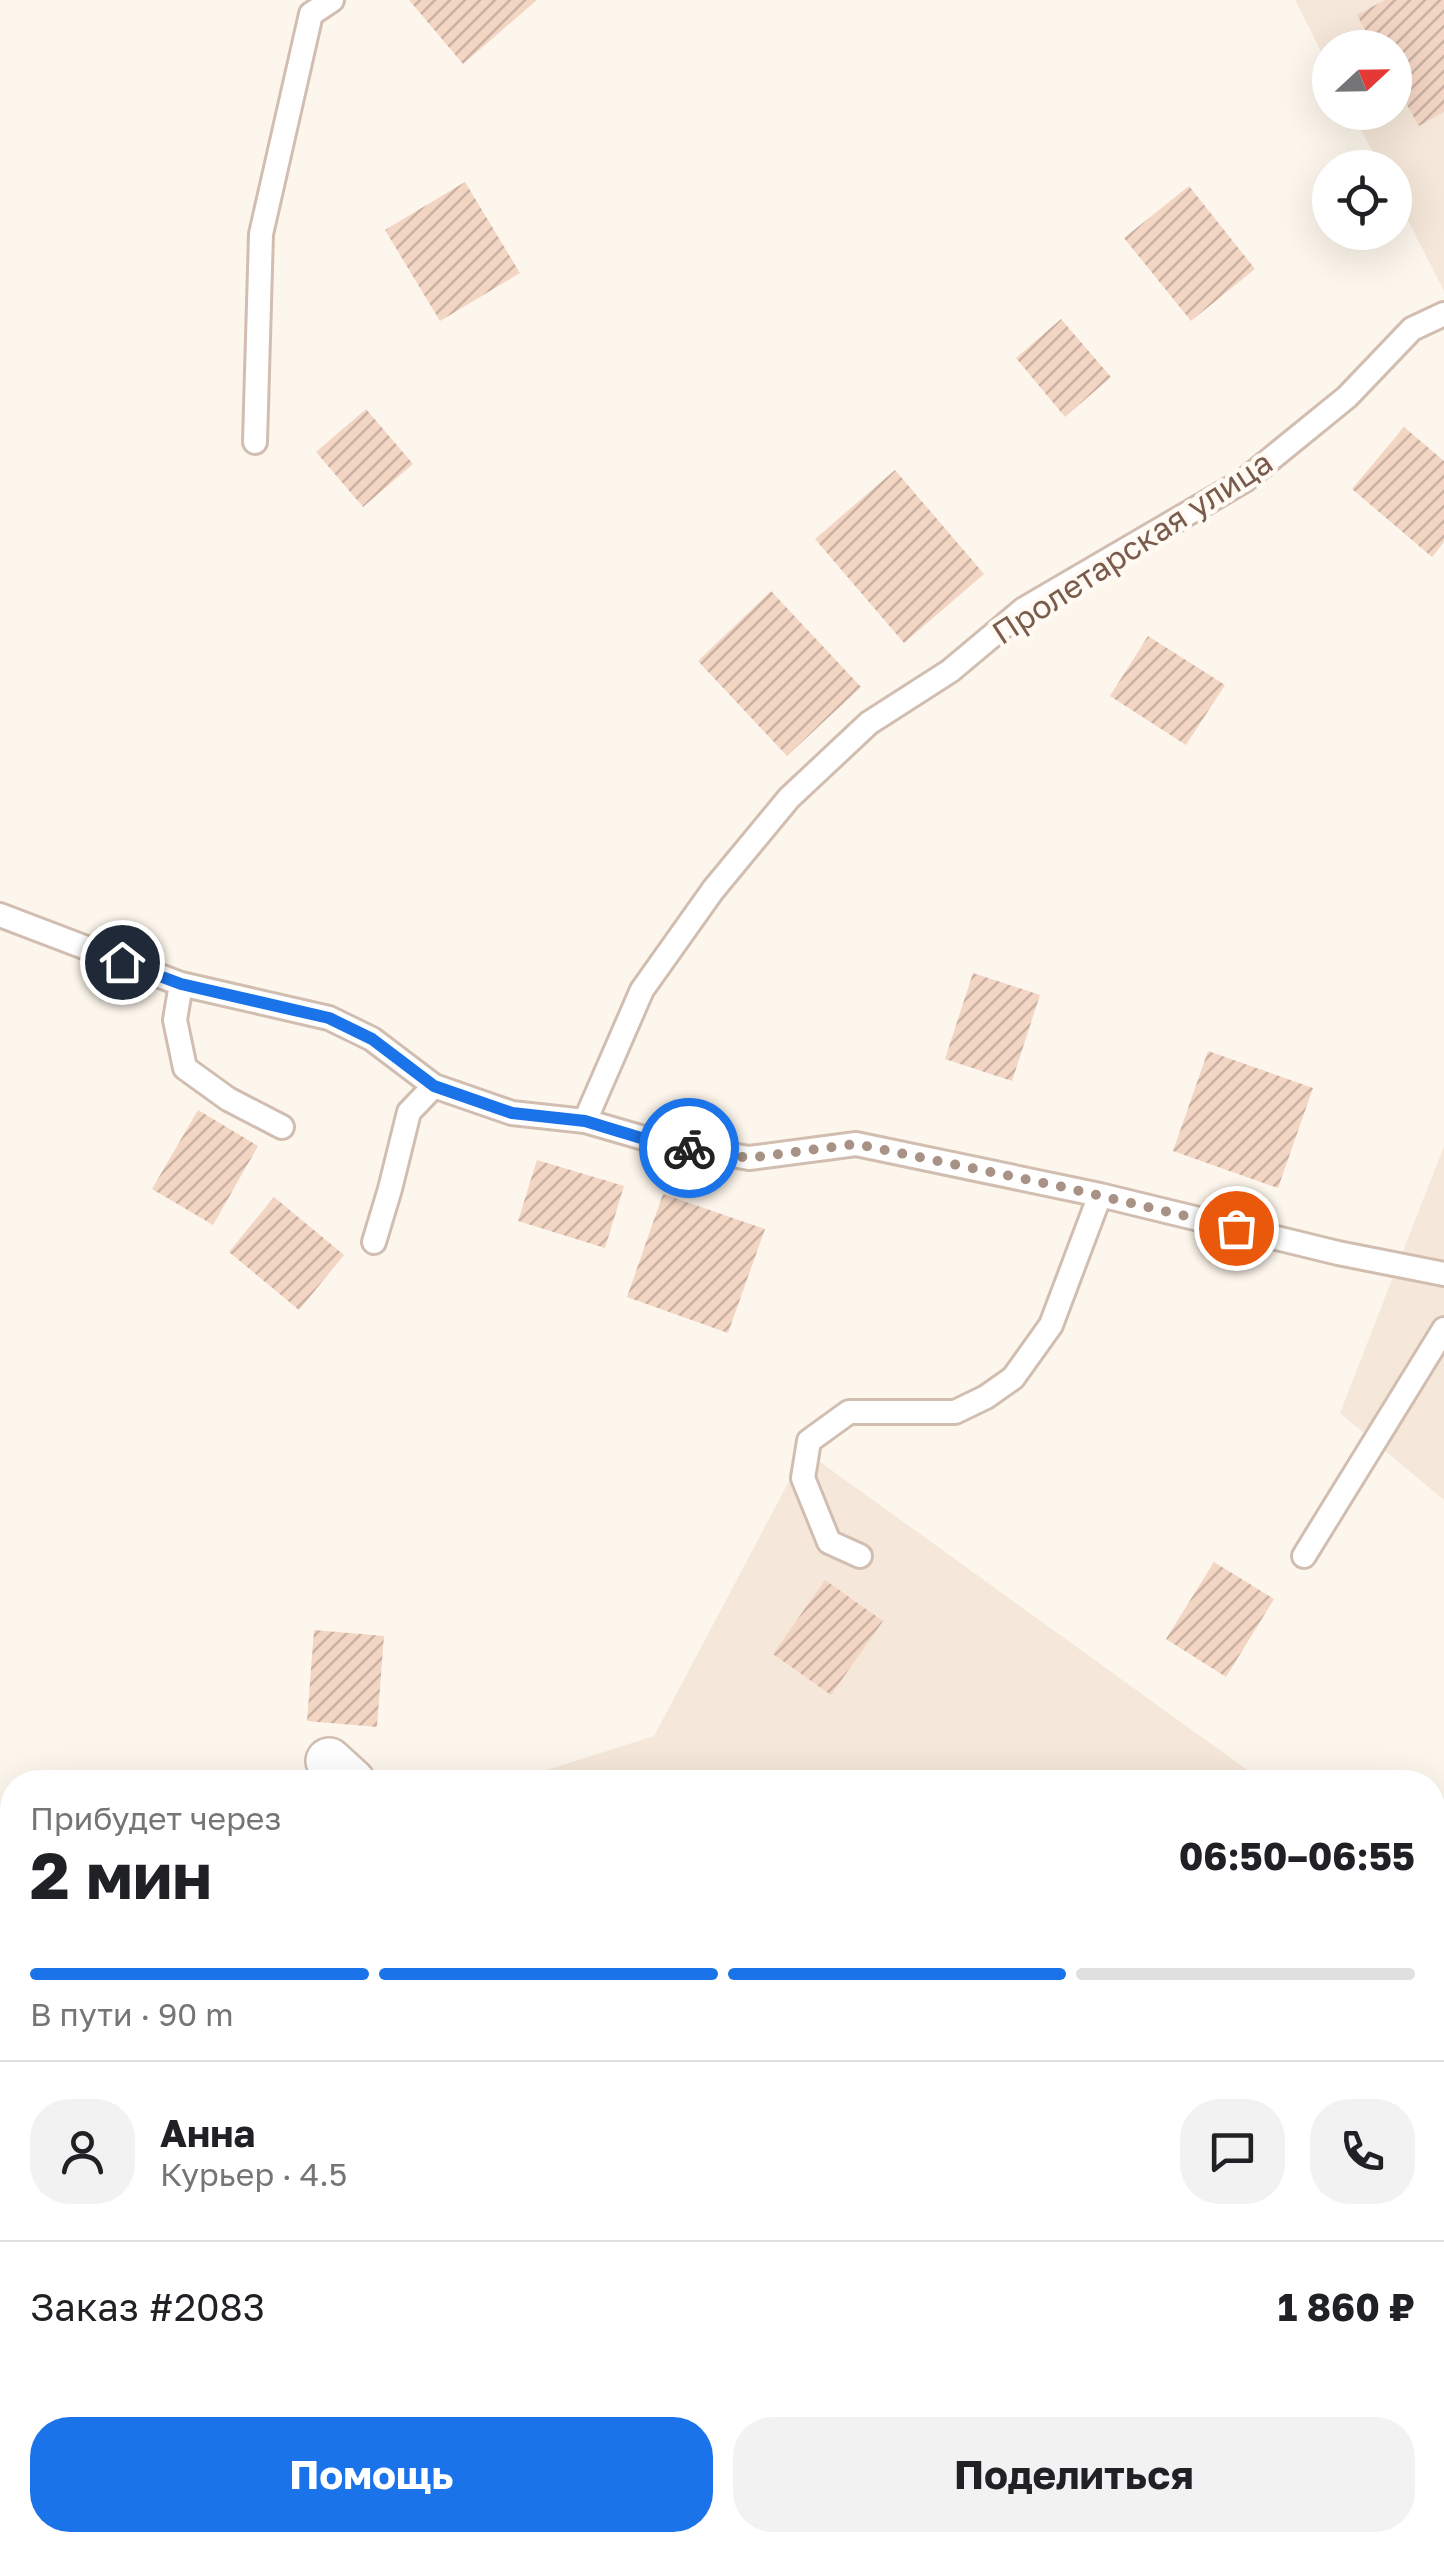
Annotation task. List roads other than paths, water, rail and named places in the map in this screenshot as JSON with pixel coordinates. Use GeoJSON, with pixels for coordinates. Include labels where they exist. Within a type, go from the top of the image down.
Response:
{"type":"FeatureCollection","features":[{"type":"Feature","properties":{"kind":"lane"},"geometry":{"type":"LineString","coordinates":[[255,442],[261,234],[310,14],[332,0]]}},
{"type":"Feature","properties":{"kind":"lane","name":"Пролетарская улица"},"geometry":{"type":"LineString","coordinates":[[585,1121],[642,990],[713,890],[802,785],[869,723],[950,671],[1024,609],[1246,480],[1347,396],[1412,328],[1444,314]]}},
{"type":"Feature","properties":{"kind":"lane"},"geometry":{"type":"LineString","coordinates":[[0,915],[181,984],[329,1018],[372,1039],[434,1086],[512,1113],[585,1121],[661,1144],[749,1158],[856,1144],[1444,1274]]}},
{"type":"Feature","properties":{"kind":"lane"},"geometry":{"type":"LineString","coordinates":[[181,984],[175,1020],[186,1068],[228,1099],[282,1127]]}},
{"type":"Feature","properties":{"kind":"lane"},"geometry":{"type":"LineString","coordinates":[[374,1242],[409,1112],[434,1086]]}},
{"type":"Feature","properties":{"kind":"lane"},"geometry":{"type":"LineString","coordinates":[[860,1556],[828,1542],[803,1478],[809,1442],[849,1412],[955,1412],[1013,1378],[1052,1325],[1100,1195]]}},
{"type":"Feature","properties":{"kind":"lane"},"geometry":{"type":"LineString","coordinates":[[1304,1556],[1444,1329]]}}]}
